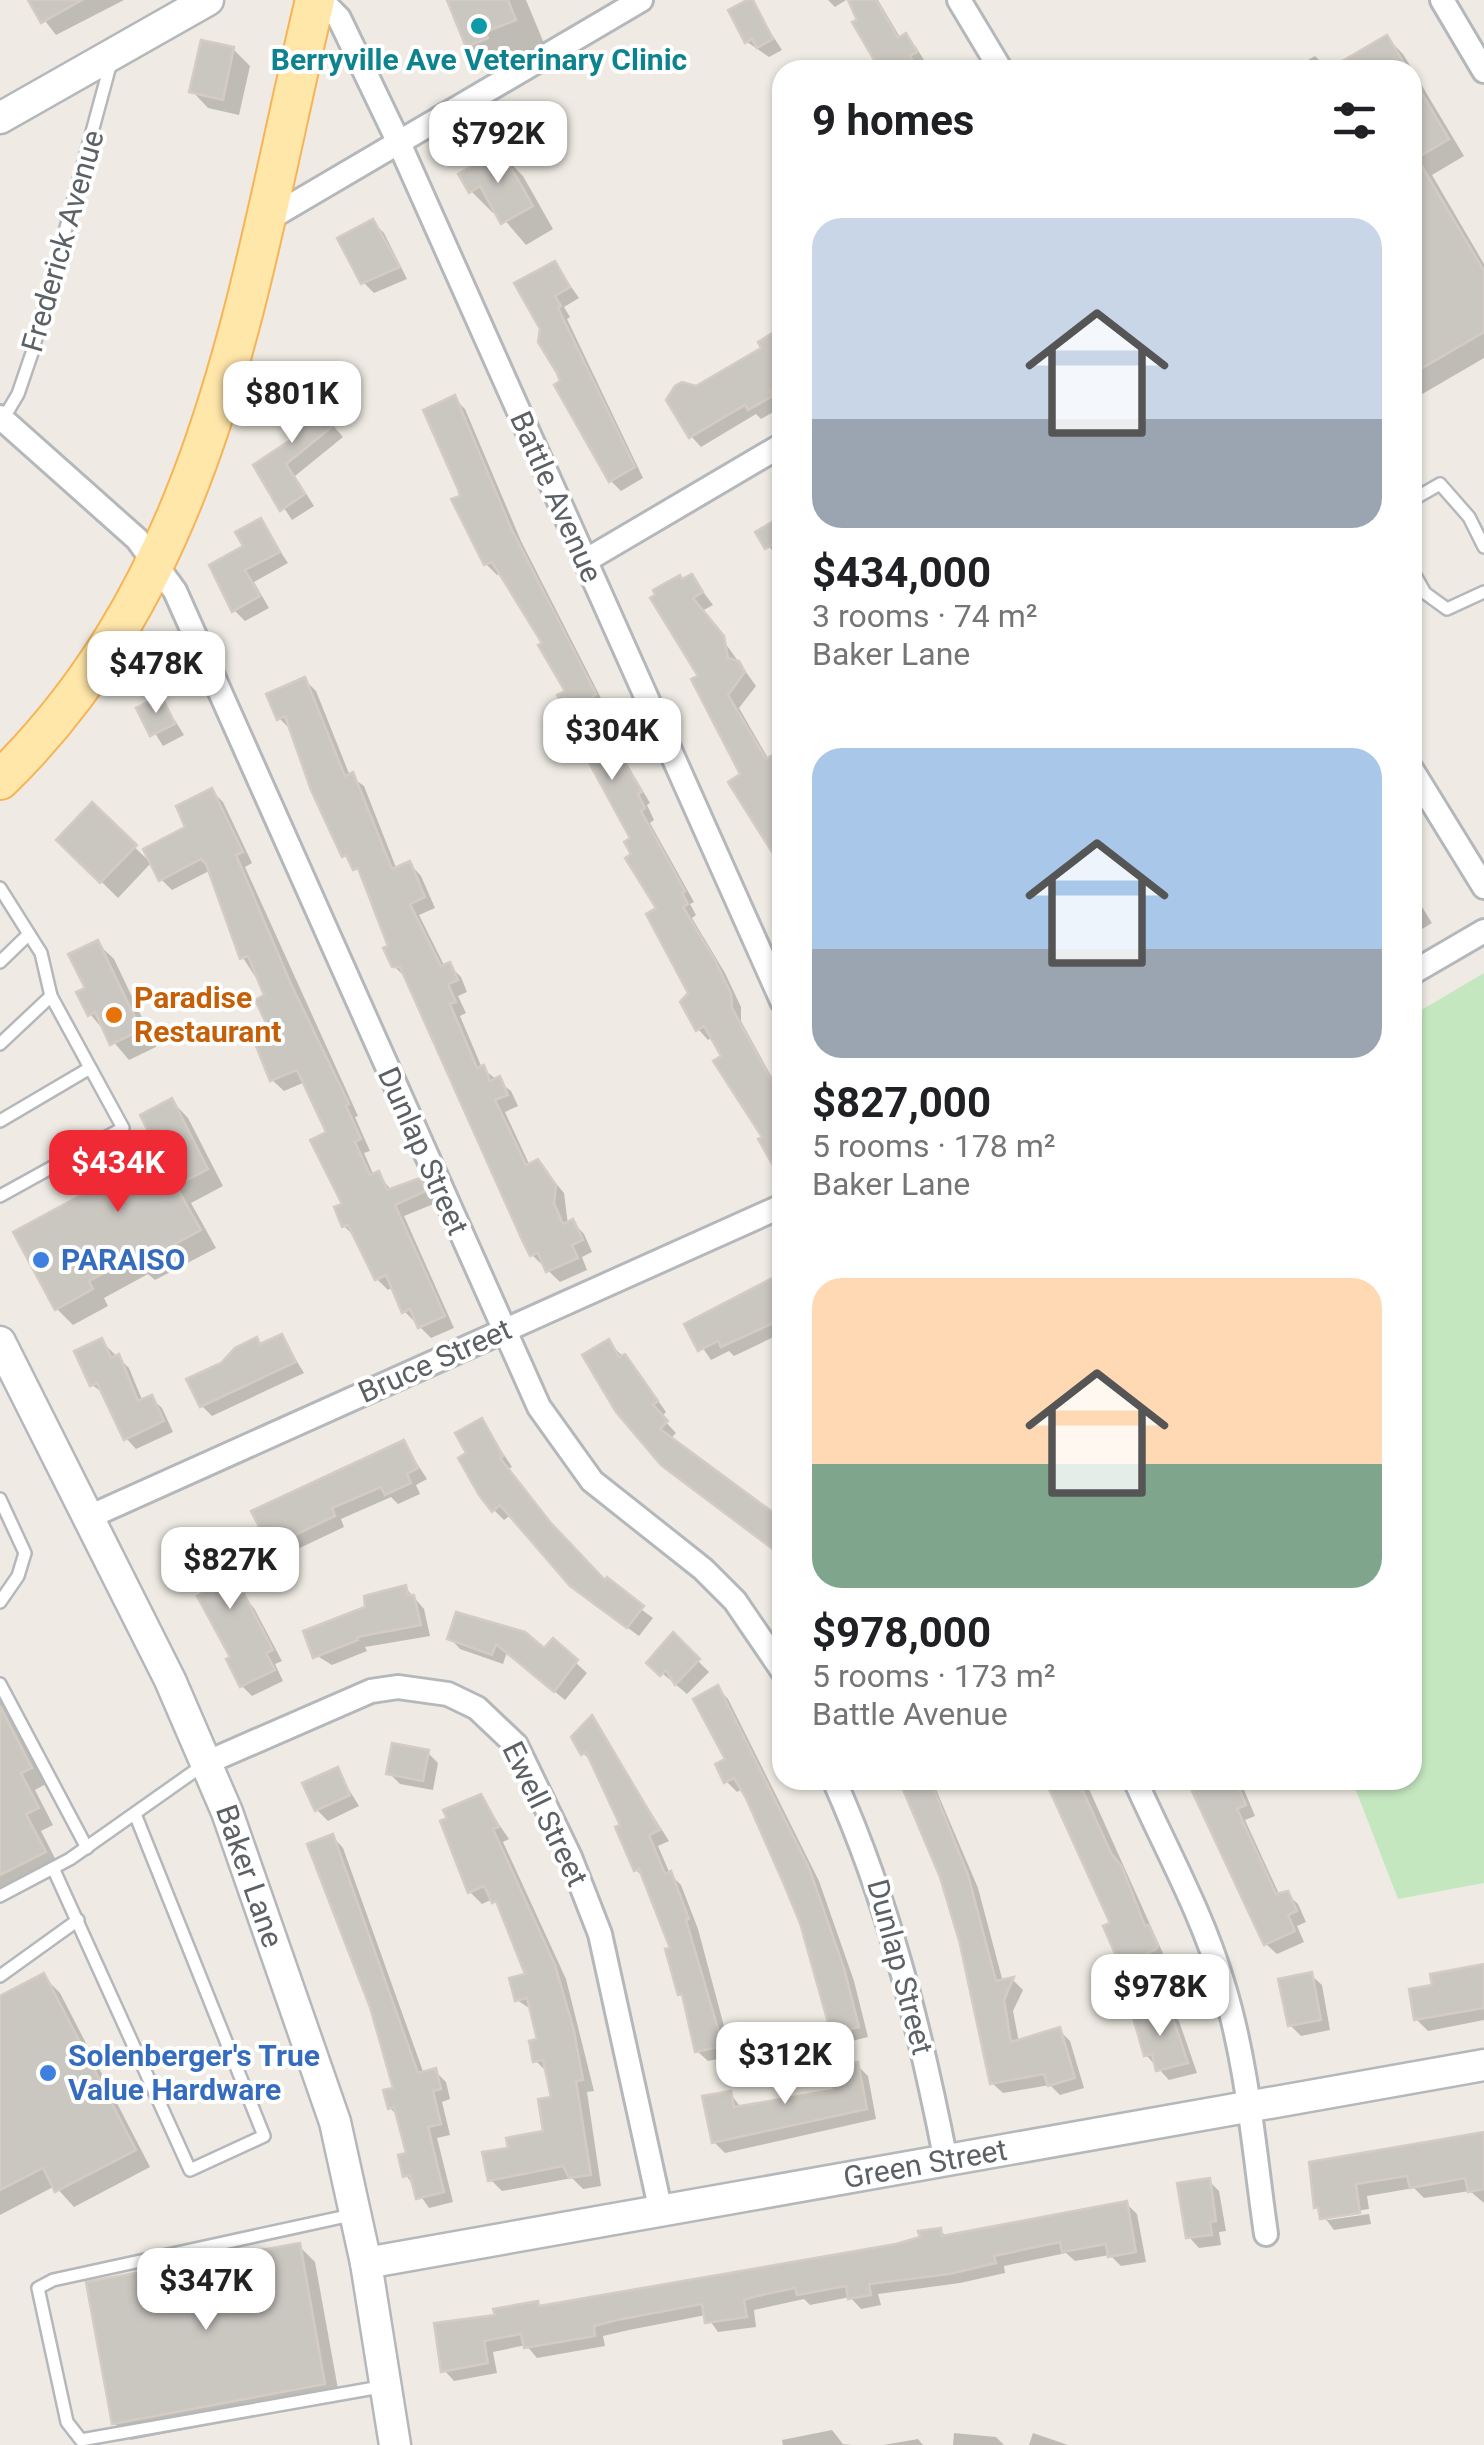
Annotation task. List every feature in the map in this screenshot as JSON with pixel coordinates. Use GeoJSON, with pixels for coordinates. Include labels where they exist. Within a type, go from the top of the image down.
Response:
{"type":"FeatureCollection","features":[{"type":"Feature","properties":{"kind":"main road"},"geometry":{"type":"LineString","coordinates":[[0,780],[89,678],[158,565],[219,405],[318,0]]}},
{"type":"Feature","properties":{"kind":"street"},"geometry":{"type":"LineString","coordinates":[[0,118],[208,0]]}},
{"type":"Feature","properties":{"kind":"street","name":"Battle Avenue"},"geometry":{"type":"LineString","coordinates":[[318,0],[340,18],[399,144],[772,979]]}},
{"type":"Feature","properties":{"kind":"street"},"geometry":{"type":"LineString","coordinates":[[262,223],[641,0]]}},
{"type":"Feature","properties":{"kind":"street"},"geometry":{"type":"LineString","coordinates":[[959,0],[994,60]]}},
{"type":"Feature","properties":{"kind":"street"},"geometry":{"type":"LineString","coordinates":[[1442,0],[1484,70]]}},
{"type":"Feature","properties":{"kind":"street","name":"Dunlap Street"},"geometry":{"type":"LineString","coordinates":[[1,420],[124,527],[175,590],[539,1406],[592,1481],[703,1570],[757,1629],[772,1654]]}},
{"type":"Feature","properties":{"kind":"street"},"geometry":{"type":"LineString","coordinates":[[585,561],[772,451]]}},
{"type":"Feature","properties":{"kind":"street"},"geometry":{"type":"LineString","coordinates":[[1422,786],[1484,887]]}},
{"type":"Feature","properties":{"kind":"street"},"geometry":{"type":"LineString","coordinates":[[1422,967],[1484,931]]}},
{"type":"Feature","properties":{"kind":"street","name":"Bruce Street"},"geometry":{"type":"LineString","coordinates":[[89,1517],[772,1211]]}},
{"type":"Feature","properties":{"kind":"street","name":"Baker Lane"},"geometry":{"type":"LineString","coordinates":[[0,1342],[208,1762],[327,2095],[366,2263],[396,2445]]}},
{"type":"Feature","properties":{"kind":"street","name":"Ewell Street"},"geometry":{"type":"LineString","coordinates":[[208,1762],[370,1691],[398,1687],[448,1694],[498,1724],[516,1745],[537,1785],[600,1934],[661,2212]]}},
{"type":"Feature","properties":{"kind":"street","name":"Dunlap Street"},"geometry":{"type":"LineString","coordinates":[[838,1790],[872,1865],[896,1942],[922,2041],[946,2161]]}},
{"type":"Feature","properties":{"kind":"street"},"geometry":{"type":"LineString","coordinates":[[1140,1790],[1200,1921],[1224,1984],[1248,2106],[1266,2234]]}},
{"type":"Feature","properties":{"kind":"street","name":"Green Street"},"geometry":{"type":"LineString","coordinates":[[366,2263],[1484,2065]]}},
{"type":"Feature","properties":{"kind":"lane","name":"Frederick Avenue"},"geometry":{"type":"LineString","coordinates":[[1,420],[18,394],[32,353],[114,53]]}},
{"type":"Feature","properties":{"kind":"lane"},"geometry":{"type":"LineString","coordinates":[[1422,494],[1440,484],[1470,517],[1484,547]]}},
{"type":"Feature","properties":{"kind":"lane"},"geometry":{"type":"LineString","coordinates":[[1422,588],[1447,609],[1484,592]]}},
{"type":"Feature","properties":{"kind":"lane"},"geometry":{"type":"LineString","coordinates":[[0,888],[41,953],[51,996],[123,1128],[0,1196]]}},
{"type":"Feature","properties":{"kind":"lane"},"geometry":{"type":"LineString","coordinates":[[0,962],[29,934]]}},
{"type":"Feature","properties":{"kind":"lane"},"geometry":{"type":"LineString","coordinates":[[0,1044],[51,996]]}},
{"type":"Feature","properties":{"kind":"lane"},"geometry":{"type":"LineString","coordinates":[[0,1121],[90,1068]]}},
{"type":"Feature","properties":{"kind":"lane"},"geometry":{"type":"LineString","coordinates":[[0,1500],[25,1553],[18,1576],[0,1602]]}},
{"type":"Feature","properties":{"kind":"lane"},"geometry":{"type":"LineString","coordinates":[[0,1684],[86,1848]]}},
{"type":"Feature","properties":{"kind":"lane"},"geometry":{"type":"LineString","coordinates":[[0,1896],[86,1848],[208,1762]]}},
{"type":"Feature","properties":{"kind":"lane"},"geometry":{"type":"LineString","coordinates":[[53,1868],[190,2170],[264,2136],[135,1814]]}},
{"type":"Feature","properties":{"kind":"lane"},"geometry":{"type":"LineString","coordinates":[[0,1976],[78,1920]]}},
{"type":"Feature","properties":{"kind":"lane"},"geometry":{"type":"LineString","coordinates":[[356,2214],[53,2280],[38,2288],[66,2422],[81,2440],[386,2386]]}},
{"type":"Feature","properties":{"kind":"green space"},"geometry":{"type":"Polygon","coordinates":[[[1484,973],[1484,1883],[1398,1899],[1356,1790],[1422,1790],[1422,1010],[1484,973]]]}},
{"type":"Feature","properties":{"kind":"building"},"geometry":{"type":"Polygon","coordinates":[[[28,0],[82,0],[41,23],[28,0]]]}},
{"type":"Feature","properties":{"kind":"building","name":"Berryville Ave Veterinary Clinic"},"geometry":{"type":"Polygon","coordinates":[[[447,0],[508,0],[516,20],[485,32],[488,38],[466,47],[447,0]]]}},
{"type":"Feature","properties":{"kind":"building"},"geometry":{"type":"Polygon","coordinates":[[[753,0],[773,39],[757,48],[752,39],[745,43],[728,10],[753,0]]]}},
{"type":"Feature","properties":{"kind":"building"},"geometry":{"type":"Polygon","coordinates":[[[848,0],[876,0],[898,38],[906,33],[917,52],[910,56],[912,60],[874,60],[852,22],[857,20],[848,0]]]}},
{"type":"Feature","properties":{"kind":"building"},"geometry":{"type":"Polygon","coordinates":[[[1387,35],[1402,60],[1344,60],[1387,35]]]}},
{"type":"Feature","properties":{"kind":"building"},"geometry":{"type":"Polygon","coordinates":[[[201,40],[234,47],[223,100],[189,92],[201,40]]]}},
{"type":"Feature","properties":{"kind":"building"},"geometry":{"type":"Polygon","coordinates":[[[1422,94],[1449,139],[1422,155],[1422,94]]]}},
{"type":"Feature","properties":{"kind":"building"},"geometry":{"type":"Polygon","coordinates":[[[501,150],[533,206],[501,224],[480,186],[469,193],[458,174],[501,150]]]}},
{"type":"Feature","properties":{"kind":"building"},"geometry":{"type":"Polygon","coordinates":[[[1422,166],[1484,271],[1484,332],[1422,368],[1422,166]]]}},
{"type":"Feature","properties":{"kind":"building"},"geometry":{"type":"Polygon","coordinates":[[[373,219],[400,267],[361,284],[337,238],[373,219]]]}},
{"type":"Feature","properties":{"kind":"building"},"geometry":{"type":"Polygon","coordinates":[[[555,261],[570,287],[555,296],[561,306],[558,308],[635,467],[609,482],[554,385],[560,381],[538,342],[540,329],[514,283],[555,261]]]}},
{"type":"Feature","properties":{"kind":"building"},"geometry":{"type":"Polygon","coordinates":[[[772,333],[772,397],[748,410],[745,405],[689,438],[666,400],[675,386],[682,382],[696,386],[761,348],[758,342],[772,333]]]}},
{"type":"Feature","properties":{"kind":"building"},"geometry":{"type":"Polygon","coordinates":[[[298,384],[334,425],[286,464],[305,494],[280,511],[253,465],[298,435],[275,403],[298,384]]]}},
{"type":"Feature","properties":{"kind":"building"},"geometry":{"type":"Polygon","coordinates":[[[455,395],[511,528],[596,694],[593,697],[600,709],[594,712],[642,792],[638,794],[645,808],[641,811],[685,891],[682,893],[688,904],[683,907],[715,960],[731,994],[732,1008],[772,1082],[772,1164],[758,1139],[762,1137],[713,1061],[721,1056],[704,1026],[696,1031],[680,1002],[688,993],[646,914],[656,908],[625,858],[631,854],[624,842],[630,838],[580,746],[584,743],[557,695],[565,691],[538,645],[542,643],[492,562],[484,565],[451,499],[460,496],[458,489],[423,410],[455,395]]]}},
{"type":"Feature","properties":{"kind":"building"},"geometry":{"type":"Polygon","coordinates":[[[261,518],[280,552],[245,570],[260,596],[232,612],[209,565],[243,546],[235,532],[261,518]]]}},
{"type":"Feature","properties":{"kind":"building"},"geometry":{"type":"Polygon","coordinates":[[[772,522],[772,545],[765,549],[755,532],[772,522]]]}},
{"type":"Feature","properties":{"kind":"building"},"geometry":{"type":"Polygon","coordinates":[[[692,574],[703,592],[693,598],[724,636],[728,658],[739,661],[745,672],[728,695],[766,759],[772,755],[772,852],[728,782],[740,774],[691,679],[698,676],[650,598],[655,595],[653,590],[680,575],[682,579],[692,574]]]}},
{"type":"Feature","properties":{"kind":"building"},"geometry":{"type":"Polygon","coordinates":[[[305,677],[345,776],[353,772],[392,869],[410,861],[425,897],[410,904],[441,966],[450,962],[458,980],[448,984],[456,1002],[450,1004],[477,1068],[484,1065],[490,1081],[500,1076],[508,1095],[495,1100],[526,1165],[538,1159],[556,1185],[554,1203],[563,1224],[573,1219],[583,1240],[572,1245],[578,1258],[546,1272],[538,1253],[530,1256],[523,1242],[400,967],[392,967],[383,948],[388,946],[358,868],[353,870],[346,855],[342,857],[311,790],[285,716],[277,720],[266,694],[305,677]]]}},
{"type":"Feature","properties":{"kind":"building"},"geometry":{"type":"Polygon","coordinates":[[[161,695],[175,724],[150,736],[136,708],[161,695]]]}},
{"type":"Feature","properties":{"kind":"building"},"geometry":{"type":"Polygon","coordinates":[[[212,788],[243,852],[236,855],[291,984],[349,1104],[346,1106],[361,1139],[355,1142],[370,1175],[379,1171],[387,1190],[420,1178],[426,1191],[395,1205],[445,1316],[418,1328],[410,1309],[402,1313],[386,1275],[375,1280],[348,1225],[342,1227],[334,1207],[342,1204],[310,1140],[326,1132],[297,1070],[270,1081],[256,1046],[274,1039],[255,1000],[264,995],[248,956],[240,959],[206,864],[201,859],[159,881],[143,849],[185,827],[176,806],[212,788]]]}},
{"type":"Feature","properties":{"kind":"building"},"geometry":{"type":"Polygon","coordinates":[[[92,802],[137,845],[100,883],[56,840],[92,802]]]}},
{"type":"Feature","properties":{"kind":"building"},"geometry":{"type":"Polygon","coordinates":[[[98,940],[141,1030],[110,1045],[95,1012],[88,1016],[76,992],[85,988],[68,954],[98,940]]]}},
{"type":"Feature","properties":{"kind":"building"},"geometry":{"type":"Polygon","coordinates":[[[172,1098],[208,1169],[176,1186],[201,1230],[136,1265],[132,1258],[89,1281],[93,1289],[55,1310],[13,1232],[159,1153],[140,1115],[172,1098]]]}},
{"type":"Feature","properties":{"kind":"building"},"geometry":{"type":"Polygon","coordinates":[[[772,1278],[772,1324],[721,1347],[718,1341],[698,1351],[684,1324],[772,1278]]]}},
{"type":"Feature","properties":{"kind":"building"},"geometry":{"type":"Polygon","coordinates":[[[282,1334],[296,1362],[200,1407],[186,1379],[221,1363],[235,1348],[257,1337],[260,1344],[282,1334]]]}},
{"type":"Feature","properties":{"kind":"building"},"geometry":{"type":"Polygon","coordinates":[[[102,1338],[111,1358],[119,1354],[138,1401],[152,1395],[164,1421],[124,1440],[97,1383],[90,1386],[74,1351],[102,1338]]]}},
{"type":"Feature","properties":{"kind":"building"},"geometry":{"type":"Polygon","coordinates":[[[609,1339],[619,1357],[625,1354],[658,1401],[653,1405],[668,1421],[660,1429],[772,1512],[772,1548],[661,1465],[616,1412],[582,1355],[609,1339]]]}},
{"type":"Feature","properties":{"kind":"building"},"geometry":{"type":"Polygon","coordinates":[[[482,1418],[503,1456],[500,1458],[550,1522],[605,1580],[607,1577],[644,1606],[627,1628],[570,1586],[500,1505],[492,1512],[479,1495],[458,1458],[466,1453],[455,1433],[482,1418]]]}},
{"type":"Feature","properties":{"kind":"building"},"geometry":{"type":"Polygon","coordinates":[[[404,1440],[418,1468],[407,1474],[411,1483],[385,1495],[381,1487],[332,1508],[335,1516],[272,1546],[266,1540],[251,1511],[404,1440]]]}},
{"type":"Feature","properties":{"kind":"building"},"geometry":{"type":"Polygon","coordinates":[[[216,1528],[231,1555],[214,1564],[234,1599],[244,1594],[273,1650],[266,1653],[275,1670],[240,1687],[226,1659],[230,1657],[197,1596],[206,1591],[182,1546],[216,1528]]]}},
{"type":"Feature","properties":{"kind":"building"},"geometry":{"type":"Polygon","coordinates":[[[406,1585],[408,1595],[414,1595],[421,1625],[357,1637],[358,1640],[313,1658],[303,1631],[365,1607],[364,1596],[406,1585]]]}},
{"type":"Feature","properties":{"kind":"building"},"geometry":{"type":"Polygon","coordinates":[[[456,1612],[525,1632],[544,1648],[553,1638],[578,1660],[554,1692],[496,1644],[492,1655],[447,1639],[456,1612]]]}},
{"type":"Feature","properties":{"kind":"building"},"geometry":{"type":"Polygon","coordinates":[[[673,1632],[700,1659],[675,1685],[666,1670],[660,1676],[646,1663],[673,1632]]]}},
{"type":"Feature","properties":{"kind":"building"},"geometry":{"type":"Polygon","coordinates":[[[718,1685],[809,1868],[844,1968],[859,2027],[831,2033],[800,1923],[783,1882],[746,1798],[734,1778],[724,1783],[715,1764],[725,1759],[693,1699],[718,1685]]]}},
{"type":"Feature","properties":{"kind":"building"},"geometry":{"type":"Polygon","coordinates":[[[0,1706],[32,1768],[21,1773],[39,1808],[26,1814],[46,1852],[0,1875],[0,1706]]]}},
{"type":"Feature","properties":{"kind":"building"},"geometry":{"type":"Polygon","coordinates":[[[592,1715],[660,1830],[649,1835],[665,1874],[671,1871],[689,1919],[686,1920],[723,2046],[695,2052],[682,1994],[678,1995],[665,1949],[670,1948],[639,1869],[634,1871],[615,1827],[620,1825],[586,1752],[581,1755],[571,1737],[592,1715]]]}},
{"type":"Feature","properties":{"kind":"building"},"geometry":{"type":"Polygon","coordinates":[[[392,1743],[429,1750],[423,1781],[386,1774],[392,1743]]]}},
{"type":"Feature","properties":{"kind":"building"},"geometry":{"type":"Polygon","coordinates":[[[338,1767],[350,1795],[315,1811],[302,1783],[338,1767]]]}},
{"type":"Feature","properties":{"kind":"building"},"geometry":{"type":"Polygon","coordinates":[[[903,1790],[934,1790],[968,1875],[996,1981],[1014,1977],[1004,2000],[1011,2042],[1060,2027],[1075,2078],[1048,2086],[1044,2074],[990,2084],[960,1944],[940,1877],[903,1790]]]}},
{"type":"Feature","properties":{"kind":"building"},"geometry":{"type":"Polygon","coordinates":[[[1050,1790],[1083,1790],[1158,1946],[1120,1965],[1103,1926],[1110,1923],[1050,1790]]]}},
{"type":"Feature","properties":{"kind":"building"},"geometry":{"type":"Polygon","coordinates":[[[1239,1790],[1246,1805],[1237,1809],[1276,1894],[1288,1891],[1297,1911],[1288,1915],[1295,1931],[1264,1945],[1192,1791],[1239,1790]]]}},
{"type":"Feature","properties":{"kind":"building"},"geometry":{"type":"Polygon","coordinates":[[[481,1794],[499,1827],[493,1829],[555,1965],[583,2080],[576,2081],[591,2175],[569,2178],[563,2166],[488,2181],[482,2152],[508,2148],[506,2138],[543,2131],[538,2099],[551,2097],[543,2060],[533,2062],[529,2041],[537,2039],[527,1998],[515,2001],[509,1978],[525,1974],[496,1901],[492,1903],[484,1886],[468,1893],[440,1821],[447,1818],[443,1810],[481,1794]]]}},
{"type":"Feature","properties":{"kind":"building"},"geometry":{"type":"Polygon","coordinates":[[[333,1834],[418,2073],[436,2068],[441,2089],[433,2091],[441,2124],[428,2127],[444,2192],[416,2199],[410,2175],[403,2177],[398,2155],[406,2153],[394,2107],[388,2109],[383,2090],[393,2088],[370,2007],[307,1844],[333,1834]]]}},
{"type":"Feature","properties":{"kind":"building"},"geometry":{"type":"Polygon","coordinates":[[[1484,1964],[1484,2008],[1414,2020],[1409,1989],[1432,1985],[1430,1974],[1484,1964]]]}},
{"type":"Feature","properties":{"kind":"building"},"geometry":{"type":"Polygon","coordinates":[[[1312,1972],[1321,2020],[1288,2026],[1278,1979],[1312,1972]]]}},
{"type":"Feature","properties":{"kind":"building","name":"Solenberger's True Value Hardware"},"geometry":{"type":"Polygon","coordinates":[[[44,1973],[136,2150],[55,2192],[43,2168],[0,2190],[0,1996],[44,1973]]]}},
{"type":"Feature","properties":{"kind":"building"},"geometry":{"type":"Polygon","coordinates":[[[1169,2007],[1188,2063],[1156,2071],[1152,2054],[1144,2056],[1133,2017],[1169,2007]]]}},
{"type":"Feature","properties":{"kind":"building"},"geometry":{"type":"Polygon","coordinates":[[[858,2062],[867,2109],[712,2143],[702,2096],[731,2091],[734,2107],[834,2090],[829,2067],[858,2062]]]}},
{"type":"Feature","properties":{"kind":"building"},"geometry":{"type":"Polygon","coordinates":[[[1484,2132],[1484,2189],[1468,2192],[1465,2178],[1410,2188],[1407,2176],[1356,2184],[1360,2213],[1320,2219],[1318,2207],[1314,2208],[1309,2162],[1484,2132]]]}},
{"type":"Feature","properties":{"kind":"building"},"geometry":{"type":"Polygon","coordinates":[[[1210,2178],[1216,2221],[1210,2222],[1212,2235],[1186,2238],[1177,2183],[1210,2178]]]}},
{"type":"Feature","properties":{"kind":"building"},"geometry":{"type":"Polygon","coordinates":[[[1127,2201],[1136,2252],[1108,2257],[1106,2244],[1062,2252],[1060,2242],[994,2256],[996,2263],[949,2274],[869,2284],[871,2295],[848,2299],[846,2286],[797,2295],[795,2288],[753,2297],[744,2300],[747,2317],[705,2323],[702,2304],[594,2326],[595,2336],[524,2348],[521,2334],[484,2341],[488,2363],[441,2372],[434,2323],[495,2315],[493,2309],[538,2301],[539,2306],[896,2244],[920,2237],[918,2231],[941,2228],[942,2236],[1127,2201]]]}},
{"type":"Feature","properties":{"kind":"building"},"geometry":{"type":"Polygon","coordinates":[[[300,2243],[325,2384],[112,2424],[86,2282],[300,2243]]]}},
{"type":"Feature","properties":{"kind":"place","name":"Berryville Ave Veterinary Clinic"},"geometry":{"type":"Point","coordinates":[479,26]}},
{"type":"Feature","properties":{"kind":"place","name":"Paradise Restaurant"},"geometry":{"type":"Point","coordinates":[114,1015]}},
{"type":"Feature","properties":{"kind":"place","name":"PARAISO"},"geometry":{"type":"Point","coordinates":[41,1260]}},
{"type":"Feature","properties":{"kind":"place","name":"Solenberger's True Value Hardware"},"geometry":{"type":"Point","coordinates":[48,2073]}}]}
